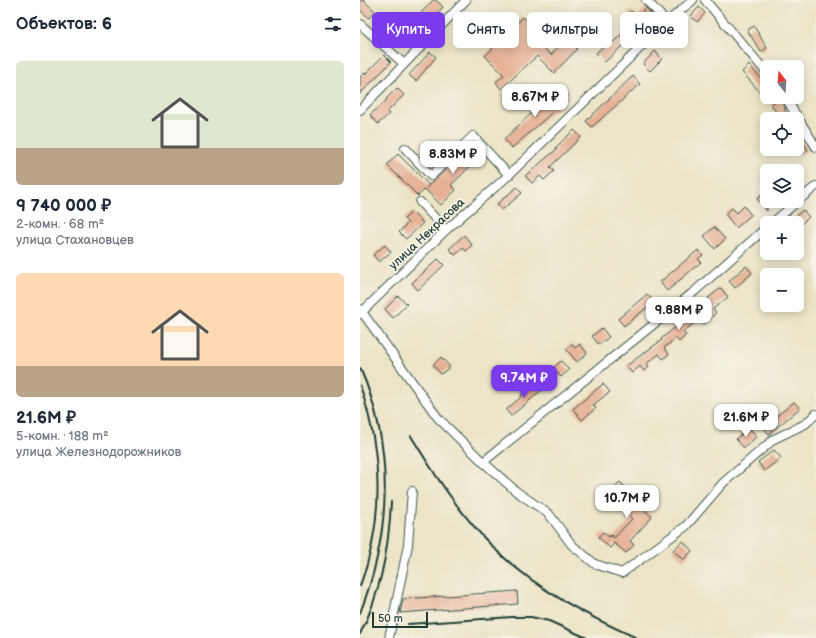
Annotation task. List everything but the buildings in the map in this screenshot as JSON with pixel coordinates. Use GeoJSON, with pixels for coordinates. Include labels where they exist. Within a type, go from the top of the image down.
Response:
{"type":"FeatureCollection","features":[{"type":"Feature","properties":{"kind":"street"},"geometry":{"type":"LineString","coordinates":[[360,110],[466,0]]}},
{"type":"Feature","properties":{"kind":"street"},"geometry":{"type":"LineString","coordinates":[[646,0],[657,12]]}},
{"type":"Feature","properties":{"kind":"street","name":"улица Некрасова"},"geometry":{"type":"LineString","coordinates":[[679,12],[693,0]]}},
{"type":"Feature","properties":{"kind":"street"},"geometry":{"type":"LineString","coordinates":[[705,0],[760,66]]}},
{"type":"Feature","properties":{"kind":"street"},"geometry":{"type":"LineString","coordinates":[[360,24],[404,64]]}},
{"type":"Feature","properties":{"kind":"street","name":"улица Некрасова"},"geometry":{"type":"LineString","coordinates":[[361,312],[446,230],[509,175],[640,48]]}},
{"type":"Feature","properties":{"kind":"street"},"geometry":{"type":"LineString","coordinates":[[789,104],[816,147]]}},
{"type":"Feature","properties":{"kind":"street"},"geometry":{"type":"LineString","coordinates":[[405,148],[431,176],[473,136],[509,175]]}},
{"type":"Feature","properties":{"kind":"street"},"geometry":{"type":"LineString","coordinates":[[780,216],[816,186]]}},
{"type":"Feature","properties":{"kind":"street"},"geometry":{"type":"LineString","coordinates":[[420,202],[446,230]]}},
{"type":"Feature","properties":{"kind":"street"},"geometry":{"type":"LineString","coordinates":[[483,462],[695,291],[760,233]]}},
{"type":"Feature","properties":{"kind":"street"},"geometry":{"type":"LineString","coordinates":[[361,312],[438,418],[483,462],[517,492],[549,514],[572,544],[595,564],[622,573],[686,526],[723,482],[774,439],[805,424],[816,414]]}},
{"type":"Feature","properties":{"kind":"street"},"geometry":{"type":"LineString","coordinates":[[389,638],[408,545],[412,491]]}},
{"type":"Feature","properties":{"kind":"railway"},"geometry":{"type":"LineString","coordinates":[[360,368],[371,398],[379,428],[384,459],[385,490],[383,522],[378,552],[360,613]]}},
{"type":"Feature","properties":{"kind":"railway"},"geometry":{"type":"LineString","coordinates":[[360,385],[373,435],[378,486],[374,536],[360,586]]}},
{"type":"Feature","properties":{"kind":"railway"},"geometry":{"type":"LineString","coordinates":[[411,436],[461,510],[496,550],[511,564],[545,589],[581,611],[637,638]]}},
{"type":"Feature","properties":{"kind":"railway"},"geometry":{"type":"LineString","coordinates":[[360,634],[379,586],[383,570],[391,502]]}},
{"type":"Feature","properties":{"kind":"railway"},"geometry":{"type":"LineString","coordinates":[[408,624],[531,617],[549,621],[587,638]]}}]}
